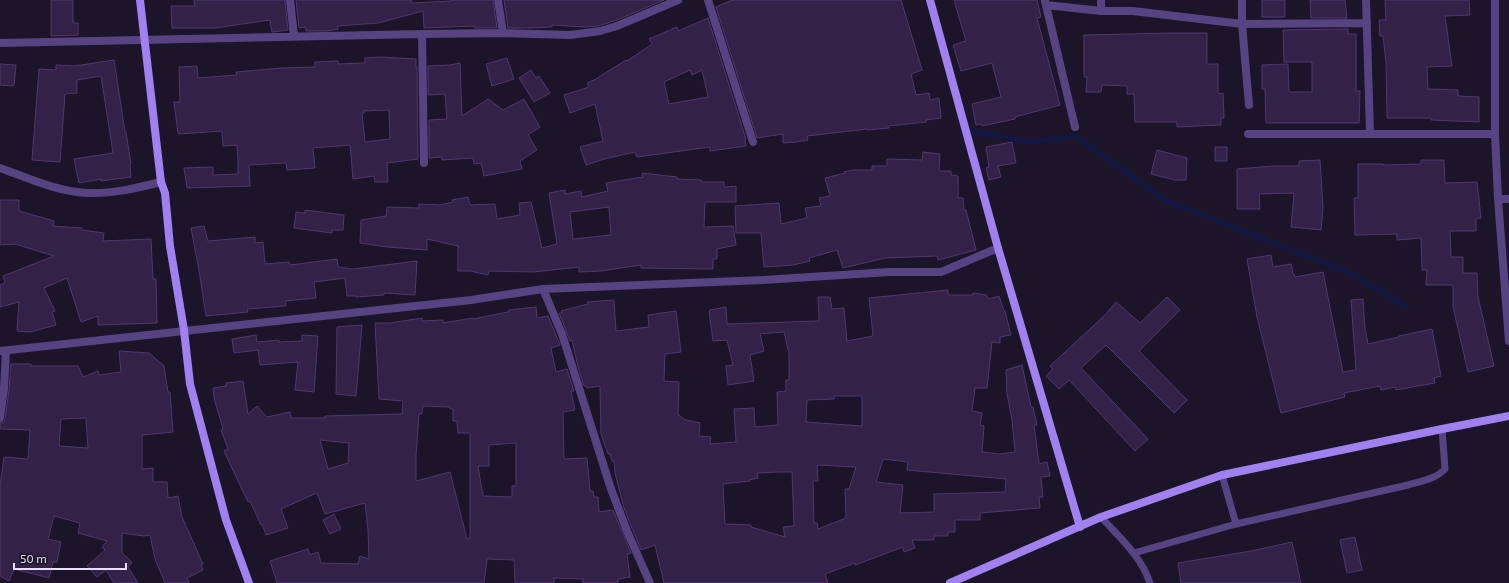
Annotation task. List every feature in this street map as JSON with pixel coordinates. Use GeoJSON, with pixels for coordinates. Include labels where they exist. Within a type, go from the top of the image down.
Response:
{"type":"FeatureCollection","features":[{"type":"Feature","properties":{"kind":"street"},"geometry":{"type":"LineString","coordinates":[[140,0],[161,182],[165,193],[170,246],[184,330],[190,384],[226,520],[249,583]]}},
{"type":"Feature","properties":{"kind":"street"},"geometry":{"type":"LineString","coordinates":[[290,0],[294,36]]}},
{"type":"Feature","properties":{"kind":"street"},"geometry":{"type":"LineString","coordinates":[[498,0],[503,33]]}},
{"type":"Feature","properties":{"kind":"street"},"geometry":{"type":"LineString","coordinates":[[0,43],[422,34],[503,33],[570,35],[600,31],[630,22],[678,0]]}},
{"type":"Feature","properties":{"kind":"street"},"geometry":{"type":"LineString","coordinates":[[708,0],[753,142]]}},
{"type":"Feature","properties":{"kind":"street"},"geometry":{"type":"LineString","coordinates":[[930,0],[998,248],[1080,527]]}},
{"type":"Feature","properties":{"kind":"street"},"geometry":{"type":"LineString","coordinates":[[1101,0],[1101,10]]}},
{"type":"Feature","properties":{"kind":"street"},"geometry":{"type":"LineString","coordinates":[[1242,0],[1242,24],[1249,105]]}},
{"type":"Feature","properties":{"kind":"street"},"geometry":{"type":"LineString","coordinates":[[1366,0],[1370,133]]}},
{"type":"Feature","properties":{"kind":"street"},"geometry":{"type":"LineString","coordinates":[[1494,0],[1495,134],[1498,199],[1509,341]]}},
{"type":"Feature","properties":{"kind":"street"},"geometry":{"type":"LineString","coordinates":[[1075,126],[1045,2],[1101,10],[1133,11],[1242,24],[1367,23]]}},
{"type":"Feature","properties":{"kind":"street"},"geometry":{"type":"LineString","coordinates":[[422,34],[424,163]]}},
{"type":"Feature","properties":{"kind":"street"},"geometry":{"type":"LineString","coordinates":[[1248,134],[1495,134]]}},
{"type":"Feature","properties":{"kind":"street"},"geometry":{"type":"LineString","coordinates":[[0,168],[50,186],[87,193],[122,191],[161,182]]}},
{"type":"Feature","properties":{"kind":"street"},"geometry":{"type":"LineString","coordinates":[[1498,199],[1509,199]]}},
{"type":"Feature","properties":{"kind":"street"},"geometry":{"type":"LineString","coordinates":[[0,418],[4,389],[3,351],[184,330],[471,300],[543,289],[756,280],[889,272],[941,272],[998,248]]}},
{"type":"Feature","properties":{"kind":"street"},"geometry":{"type":"LineString","coordinates":[[543,289],[562,334],[611,489],[627,531],[650,583]]}},
{"type":"Feature","properties":{"kind":"street"},"geometry":{"type":"LineString","coordinates":[[950,583],[1101,517],[1222,475],[1442,428],[1509,416]]}},
{"type":"Feature","properties":{"kind":"lane"},"geometry":{"type":"LineString","coordinates":[[1134,553],[1236,524],[1408,485],[1440,474],[1445,469],[1442,428]]}},
{"type":"Feature","properties":{"kind":"lane"},"geometry":{"type":"LineString","coordinates":[[1222,475],[1236,524]]}},
{"type":"Feature","properties":{"kind":"lane"},"geometry":{"type":"LineString","coordinates":[[1101,517],[1134,553],[1142,565],[1150,583]]}},
{"type":"Feature","properties":{"kind":"building"},"geometry":{"type":"Polygon","coordinates":[[[51,0],[73,0],[73,23],[78,23],[78,35],[51,36],[51,0]]]}},
{"type":"Feature","properties":{"kind":"building"},"geometry":{"type":"Polygon","coordinates":[[[194,0],[285,0],[288,30],[272,32],[270,20],[215,28],[172,28],[171,6],[195,6],[194,0]]]}},
{"type":"Feature","properties":{"kind":"building"},"geometry":{"type":"Polygon","coordinates":[[[296,0],[411,0],[412,3],[451,0],[493,0],[497,28],[475,28],[475,26],[424,28],[423,11],[378,23],[337,26],[338,29],[327,31],[306,31],[306,27],[299,28],[296,0]]]}},
{"type":"Feature","properties":{"kind":"building"},"geometry":{"type":"Polygon","coordinates":[[[504,0],[664,0],[617,20],[598,26],[585,27],[552,25],[552,27],[508,28],[504,0]]]}},
{"type":"Feature","properties":{"kind":"building"},"geometry":{"type":"Polygon","coordinates":[[[732,0],[901,0],[922,70],[911,74],[916,95],[929,93],[930,100],[939,98],[941,118],[926,120],[926,122],[889,126],[889,128],[807,136],[808,140],[796,142],[783,143],[783,134],[757,138],[716,7],[732,0]]]}},
{"type":"Feature","properties":{"kind":"building"},"geometry":{"type":"Polygon","coordinates":[[[954,0],[1037,0],[1041,17],[1037,18],[1060,105],[1015,117],[1015,119],[982,126],[981,124],[976,125],[972,104],[1001,97],[992,63],[961,71],[953,45],[966,41],[954,0]]]}},
{"type":"Feature","properties":{"kind":"building"},"geometry":{"type":"Polygon","coordinates":[[[1262,0],[1285,0],[1285,17],[1262,17],[1262,0]]]}},
{"type":"Feature","properties":{"kind":"building"},"geometry":{"type":"Polygon","coordinates":[[[1310,0],[1345,0],[1347,18],[1311,18],[1310,0]]]}},
{"type":"Feature","properties":{"kind":"building"},"geometry":{"type":"Polygon","coordinates":[[[1385,0],[1469,0],[1470,15],[1445,16],[1452,66],[1427,67],[1428,89],[1458,90],[1458,96],[1479,97],[1479,122],[1431,120],[1431,118],[1387,118],[1386,62],[1383,36],[1380,36],[1379,20],[1386,20],[1385,0]]]}},
{"type":"Feature","properties":{"kind":"building"},"geometry":{"type":"Polygon","coordinates":[[[708,18],[746,139],[746,146],[710,151],[710,147],[637,157],[635,152],[586,165],[580,147],[603,141],[595,104],[570,113],[564,95],[589,87],[587,83],[626,60],[627,61],[652,44],[649,39],[677,27],[678,31],[708,18]],[[690,70],[664,82],[669,104],[708,97],[702,70],[692,75],[690,70]]]}},
{"type":"Feature","properties":{"kind":"building"},"geometry":{"type":"Polygon","coordinates":[[[1348,29],[1348,34],[1356,34],[1356,91],[1360,91],[1359,123],[1266,123],[1265,89],[1262,89],[1262,65],[1288,64],[1289,92],[1312,92],[1312,62],[1284,62],[1283,30],[1348,29]]]}},
{"type":"Feature","properties":{"kind":"building"},"geometry":{"type":"Polygon","coordinates":[[[1207,33],[1207,64],[1218,64],[1218,94],[1223,93],[1224,118],[1221,118],[1221,125],[1177,127],[1177,122],[1135,122],[1134,94],[1127,94],[1127,86],[1102,85],[1101,92],[1086,92],[1087,77],[1084,77],[1084,35],[1207,33]]]}},
{"type":"Feature","properties":{"kind":"building"},"geometry":{"type":"Polygon","coordinates":[[[381,57],[416,59],[418,159],[387,163],[388,182],[375,182],[374,176],[353,179],[350,145],[313,148],[315,168],[287,170],[286,163],[249,165],[250,186],[187,188],[184,168],[213,167],[213,175],[238,174],[238,160],[237,145],[223,146],[222,131],[178,134],[174,102],[180,102],[179,67],[197,66],[198,78],[237,75],[236,72],[315,67],[315,62],[338,61],[338,64],[365,63],[365,58],[381,57]],[[389,110],[363,111],[365,142],[390,139],[389,110]]]}},
{"type":"Feature","properties":{"kind":"building"},"geometry":{"type":"Polygon","coordinates":[[[507,58],[514,79],[492,86],[486,64],[507,58]]]}},
{"type":"Feature","properties":{"kind":"building"},"geometry":{"type":"Polygon","coordinates":[[[114,60],[131,164],[131,177],[101,181],[101,179],[79,183],[74,159],[113,153],[101,76],[77,80],[77,93],[65,94],[60,162],[32,160],[39,69],[56,70],[56,65],[75,66],[114,60]]]}},
{"type":"Feature","properties":{"kind":"building"},"geometry":{"type":"Polygon","coordinates":[[[460,63],[462,116],[488,99],[503,110],[524,99],[540,127],[528,135],[537,150],[520,161],[522,169],[484,176],[481,163],[474,164],[473,158],[442,160],[442,157],[429,158],[429,120],[447,119],[445,94],[428,95],[428,66],[460,63]]]}},
{"type":"Feature","properties":{"kind":"building"},"geometry":{"type":"Polygon","coordinates":[[[0,64],[16,65],[14,86],[0,85],[0,64]]]}},
{"type":"Feature","properties":{"kind":"building"},"geometry":{"type":"Polygon","coordinates":[[[531,70],[536,78],[539,76],[550,93],[534,102],[519,78],[531,70]]]}},
{"type":"Feature","properties":{"kind":"building"},"geometry":{"type":"Polygon","coordinates":[[[1012,142],[1016,163],[998,166],[1001,177],[989,180],[986,168],[989,167],[986,147],[1012,142]]]}},
{"type":"Feature","properties":{"kind":"building"},"geometry":{"type":"Polygon","coordinates":[[[1215,147],[1227,147],[1227,161],[1215,161],[1215,147]]]}},
{"type":"Feature","properties":{"kind":"building"},"geometry":{"type":"Polygon","coordinates":[[[1157,150],[1187,158],[1186,180],[1175,180],[1151,174],[1157,150]]]}},
{"type":"Feature","properties":{"kind":"building"},"geometry":{"type":"Polygon","coordinates":[[[923,152],[940,154],[939,171],[951,171],[951,175],[958,176],[958,198],[963,198],[964,210],[966,210],[976,250],[938,260],[937,256],[885,258],[843,268],[837,250],[809,258],[810,261],[793,265],[764,267],[761,233],[736,233],[735,206],[779,203],[781,224],[807,218],[805,208],[821,206],[819,198],[830,196],[825,178],[852,170],[872,170],[872,166],[887,166],[887,159],[922,160],[923,152]]]}},
{"type":"Feature","properties":{"kind":"building"},"geometry":{"type":"Polygon","coordinates":[[[1320,160],[1323,208],[1321,230],[1291,227],[1294,193],[1259,194],[1260,209],[1237,209],[1237,169],[1273,166],[1299,166],[1299,161],[1320,160]]]}},
{"type":"Feature","properties":{"kind":"building"},"geometry":{"type":"Polygon","coordinates":[[[1421,160],[1444,160],[1445,183],[1477,182],[1481,218],[1476,219],[1476,231],[1450,231],[1451,257],[1463,257],[1463,273],[1477,273],[1478,297],[1494,366],[1468,372],[1453,307],[1453,285],[1426,285],[1427,270],[1422,270],[1421,238],[1397,240],[1397,234],[1355,235],[1354,198],[1358,198],[1358,164],[1421,164],[1421,160]]]}},
{"type":"Feature","properties":{"kind":"building"},"geometry":{"type":"Polygon","coordinates":[[[642,173],[677,177],[677,179],[701,180],[701,182],[724,182],[724,187],[736,186],[736,202],[705,202],[704,227],[733,226],[736,245],[717,249],[717,259],[713,259],[713,269],[641,268],[641,265],[601,271],[579,272],[579,267],[534,272],[489,271],[488,275],[470,271],[458,271],[458,246],[427,239],[427,250],[360,243],[361,220],[386,216],[387,207],[419,208],[419,204],[440,205],[453,202],[452,200],[468,197],[470,205],[495,204],[497,219],[520,215],[519,203],[531,202],[542,248],[557,244],[549,193],[565,190],[565,194],[581,191],[582,197],[608,191],[606,183],[643,177],[642,173]],[[609,207],[570,212],[573,239],[611,235],[609,207]]]}},
{"type":"Feature","properties":{"kind":"building"},"geometry":{"type":"Polygon","coordinates":[[[0,200],[19,200],[19,211],[54,221],[53,226],[82,228],[81,230],[104,233],[103,241],[151,239],[153,279],[156,279],[157,323],[98,325],[98,316],[81,322],[67,278],[44,288],[55,311],[52,312],[56,325],[30,332],[17,331],[19,302],[0,307],[0,285],[5,283],[3,276],[54,256],[15,244],[0,245],[0,200]]]}},
{"type":"Feature","properties":{"kind":"building"},"geometry":{"type":"Polygon","coordinates":[[[305,210],[344,215],[343,230],[332,230],[332,233],[294,228],[296,212],[305,213],[305,210]]]}},
{"type":"Feature","properties":{"kind":"building"},"geometry":{"type":"Polygon","coordinates":[[[204,226],[208,241],[255,237],[255,243],[263,242],[265,264],[289,262],[290,265],[337,259],[338,267],[353,269],[417,261],[415,295],[384,293],[384,295],[356,297],[347,296],[345,278],[314,282],[316,298],[285,301],[286,306],[247,309],[248,312],[206,316],[191,228],[204,226]]]}},
{"type":"Feature","properties":{"kind":"building"},"geometry":{"type":"Polygon","coordinates":[[[1271,255],[1273,267],[1291,264],[1295,277],[1323,272],[1343,372],[1356,370],[1351,300],[1363,299],[1365,328],[1368,344],[1432,329],[1441,376],[1434,378],[1435,383],[1396,390],[1395,387],[1381,390],[1380,386],[1344,393],[1345,397],[1281,413],[1257,317],[1247,259],[1271,255]]]}},
{"type":"Feature","properties":{"kind":"building"},"geometry":{"type":"Polygon","coordinates":[[[948,290],[948,295],[973,295],[973,293],[986,295],[989,299],[999,296],[1005,311],[1011,335],[1000,337],[1000,343],[992,342],[987,388],[975,388],[972,411],[982,413],[980,425],[984,426],[982,452],[999,454],[1015,452],[1012,420],[1007,394],[1006,370],[1022,365],[1031,407],[1033,407],[1037,425],[1034,425],[1039,464],[1047,462],[1050,476],[1041,477],[1043,497],[1039,497],[1040,508],[980,513],[980,520],[955,520],[955,532],[948,532],[948,536],[934,536],[934,540],[912,540],[915,548],[904,552],[903,547],[855,565],[855,563],[825,574],[828,583],[664,583],[655,545],[641,550],[624,508],[615,473],[614,461],[612,461],[610,454],[608,454],[601,434],[600,386],[587,388],[587,386],[584,386],[572,340],[570,341],[559,313],[562,313],[561,311],[588,304],[587,302],[614,300],[616,331],[649,327],[648,315],[676,311],[681,352],[665,354],[664,381],[679,382],[678,415],[686,420],[700,423],[699,436],[711,437],[710,444],[736,442],[734,409],[754,408],[755,427],[778,425],[777,392],[786,391],[786,380],[789,380],[789,354],[784,332],[760,334],[764,351],[750,355],[754,381],[728,385],[726,366],[733,365],[727,340],[713,341],[710,310],[726,307],[727,324],[819,321],[818,297],[830,297],[832,309],[844,308],[847,341],[873,336],[869,298],[948,290]],[[834,396],[834,399],[807,400],[806,422],[862,426],[862,396],[834,396]],[[883,459],[876,482],[903,485],[900,513],[934,512],[934,494],[1005,492],[1006,479],[907,470],[908,462],[883,459]],[[817,465],[818,481],[813,481],[814,523],[817,523],[818,529],[846,518],[845,489],[849,489],[856,467],[817,465]],[[792,472],[757,473],[758,478],[749,480],[750,481],[723,484],[725,524],[751,525],[751,527],[785,537],[783,527],[794,526],[792,472]]]}},
{"type":"Feature","properties":{"kind":"building"},"geometry":{"type":"Polygon","coordinates":[[[1167,297],[1180,310],[1139,351],[1187,400],[1174,413],[1106,345],[1081,368],[1148,439],[1135,451],[1069,380],[1059,389],[1046,376],[1053,369],[1050,366],[1105,315],[1116,302],[1140,323],[1167,297]]]}},
{"type":"Feature","properties":{"kind":"building"},"geometry":{"type":"Polygon","coordinates":[[[536,307],[537,318],[548,316],[560,345],[551,348],[556,372],[567,369],[574,391],[571,391],[575,410],[563,412],[564,459],[587,458],[590,491],[593,491],[594,497],[598,497],[599,512],[613,510],[631,553],[627,554],[630,577],[618,579],[618,583],[583,583],[583,579],[554,578],[554,583],[515,583],[514,560],[487,559],[484,583],[277,583],[270,561],[308,549],[310,555],[318,552],[321,563],[358,564],[360,556],[369,559],[365,503],[325,514],[317,493],[281,509],[288,528],[266,535],[250,501],[248,502],[224,451],[228,449],[221,430],[223,429],[214,398],[213,388],[226,386],[226,383],[243,381],[248,414],[257,406],[267,417],[290,412],[291,418],[325,418],[325,416],[402,414],[403,401],[379,399],[375,323],[390,323],[422,318],[422,321],[443,320],[443,323],[473,319],[508,312],[509,310],[536,307]],[[423,406],[422,414],[419,414],[416,481],[450,472],[467,539],[470,538],[470,433],[458,433],[457,421],[453,421],[453,409],[450,409],[450,407],[423,406]],[[320,440],[328,469],[348,463],[349,443],[320,440]],[[516,443],[489,445],[489,466],[478,466],[483,496],[512,497],[512,486],[516,486],[516,443]]]}},
{"type":"Feature","properties":{"kind":"building"},"geometry":{"type":"Polygon","coordinates":[[[362,325],[356,396],[336,394],[337,327],[362,325]]]}},
{"type":"Feature","properties":{"kind":"building"},"geometry":{"type":"Polygon","coordinates":[[[256,335],[257,342],[279,340],[279,342],[302,341],[302,335],[318,336],[314,392],[295,390],[298,362],[260,365],[258,350],[234,353],[232,339],[256,335]]]}},
{"type":"Feature","properties":{"kind":"building"},"geometry":{"type":"Polygon","coordinates":[[[119,351],[149,353],[164,366],[168,392],[170,392],[173,432],[142,435],[142,469],[153,468],[153,482],[167,482],[168,498],[178,496],[182,517],[203,564],[201,565],[203,570],[187,578],[189,583],[165,583],[155,559],[150,535],[144,536],[122,533],[122,553],[132,562],[128,567],[138,583],[114,583],[106,570],[97,577],[87,566],[105,550],[102,547],[107,541],[78,533],[80,523],[54,516],[48,539],[61,542],[57,562],[53,562],[49,578],[14,569],[9,581],[0,576],[0,487],[4,457],[28,459],[30,430],[0,429],[0,423],[4,422],[5,419],[11,364],[31,364],[31,366],[78,366],[83,377],[98,371],[99,375],[121,372],[119,351]],[[86,418],[61,419],[59,446],[88,448],[86,418]]]}},
{"type":"Feature","properties":{"kind":"building"},"geometry":{"type":"Polygon","coordinates":[[[334,514],[341,529],[330,534],[323,520],[334,514]]]}},
{"type":"Feature","properties":{"kind":"building"},"geometry":{"type":"Polygon","coordinates":[[[1355,537],[1362,570],[1347,573],[1340,540],[1355,537]]]}},
{"type":"Feature","properties":{"kind":"building"},"geometry":{"type":"Polygon","coordinates":[[[1292,542],[1301,583],[1181,583],[1178,563],[1251,551],[1292,542]]]}},
{"type":"Feature","properties":{"kind":"waterway"},"geometry":{"type":"LineString","coordinates":[[969,131],[1032,142],[1076,136],[1164,200],[1352,274],[1405,306]]}}]}
